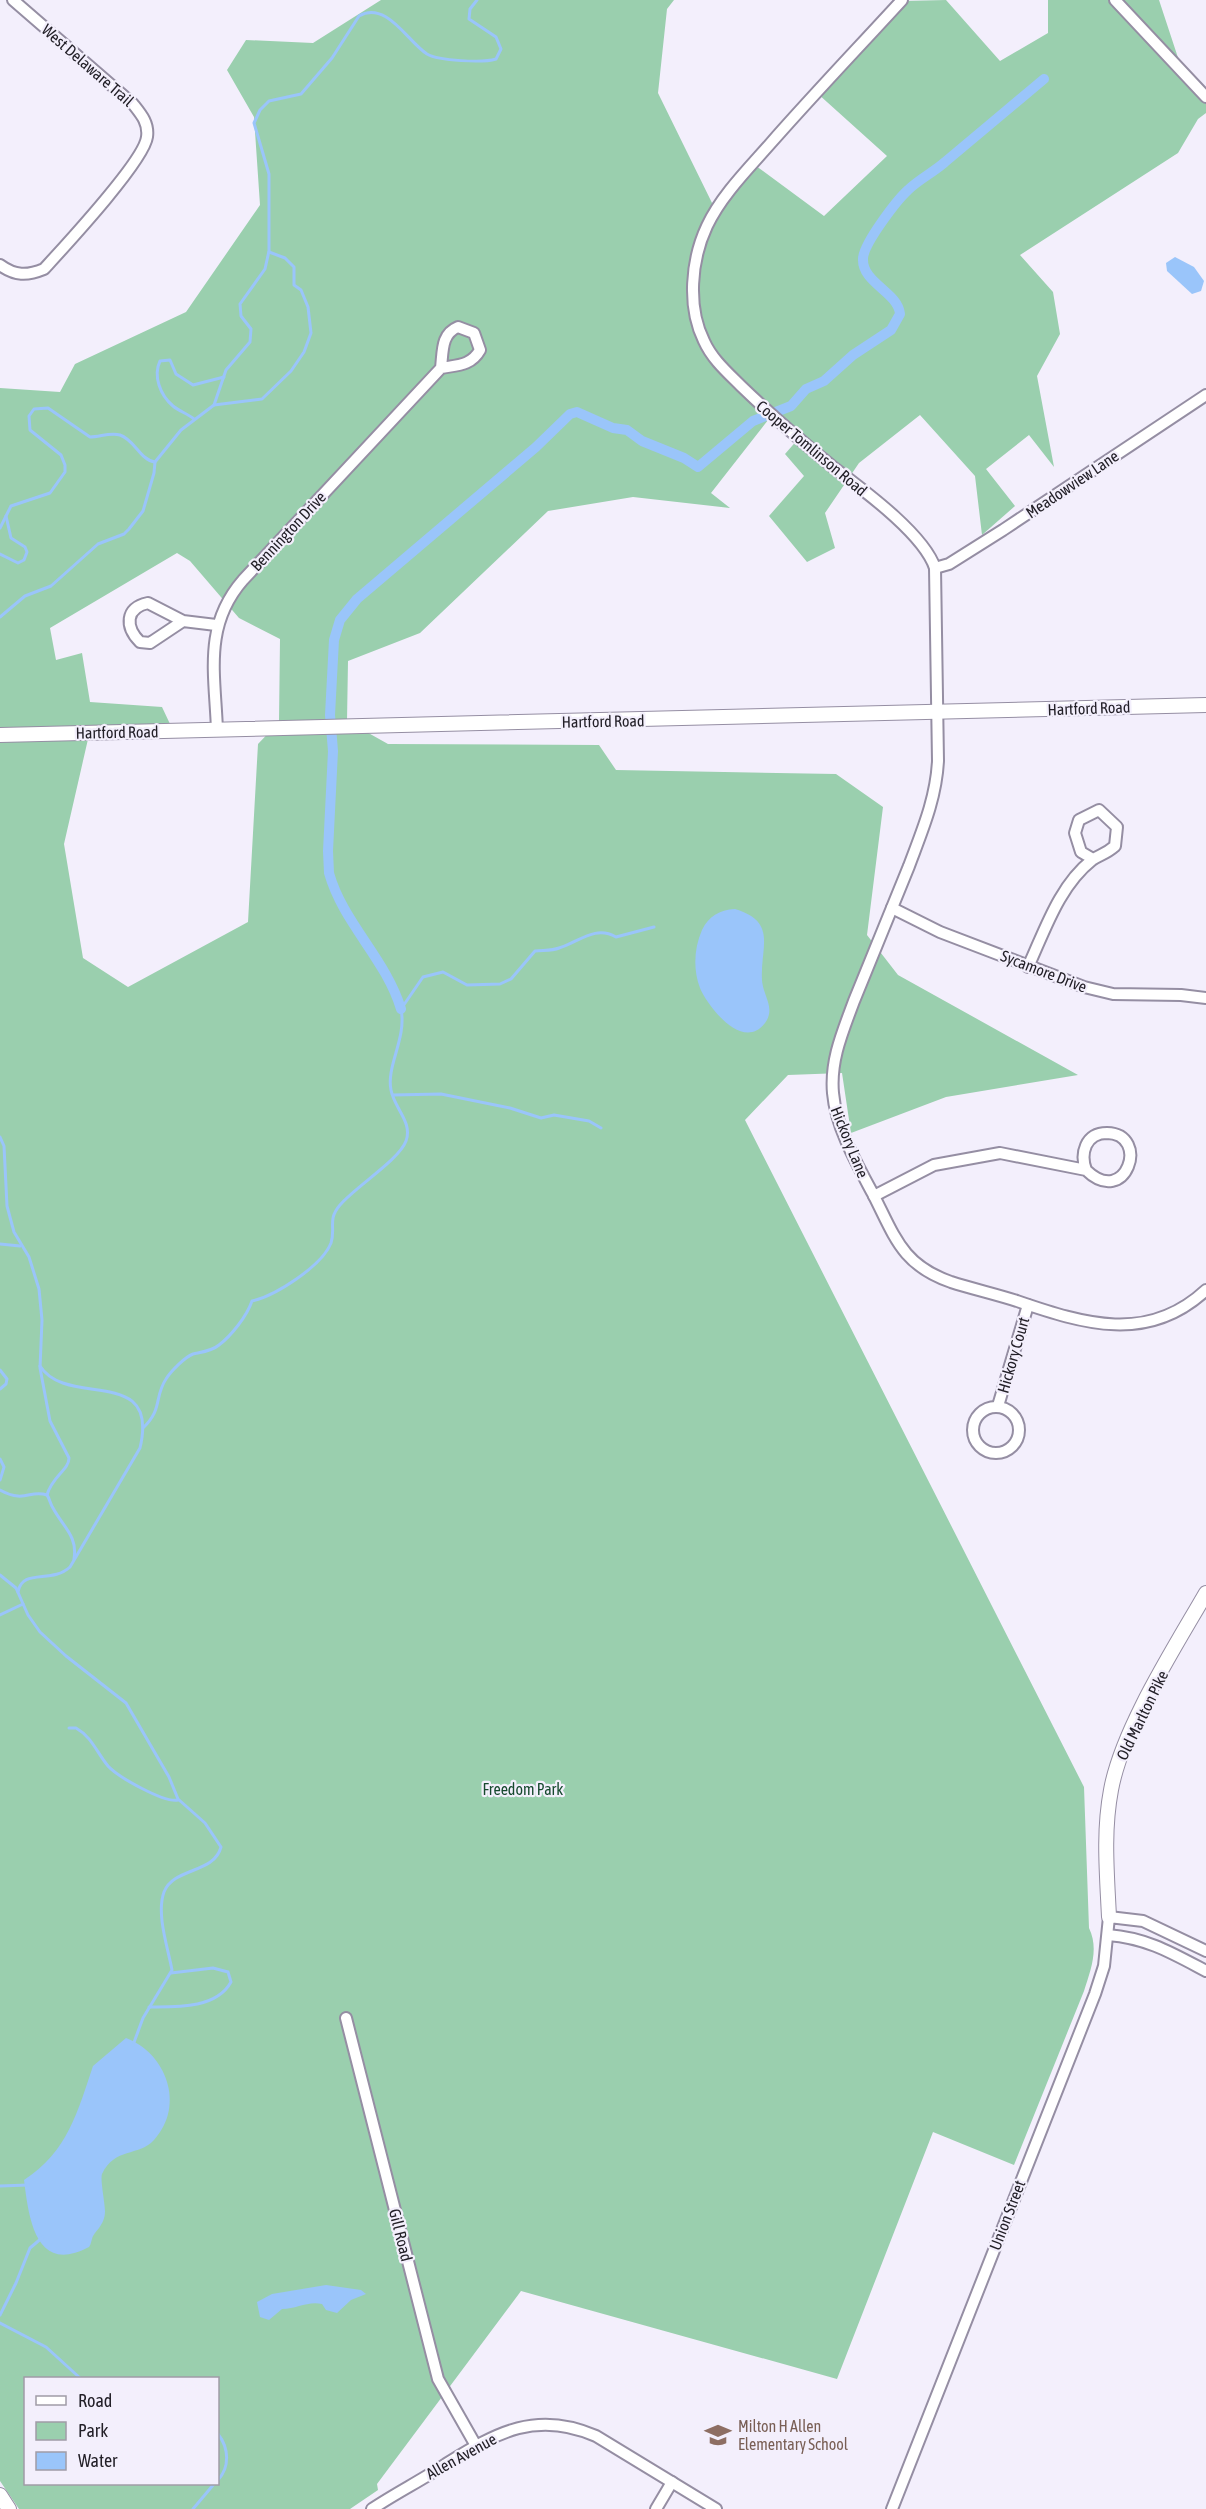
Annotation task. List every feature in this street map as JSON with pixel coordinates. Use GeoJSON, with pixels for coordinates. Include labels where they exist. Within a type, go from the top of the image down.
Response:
{"type":"FeatureCollection","features":[{"type":"Feature","properties":{"kind":"street","name":"West Delaware Trail"},"geometry":{"type":"LineString","coordinates":[[0,265],[19,274],[31,274],[44,269],[138,158],[147,139],[147,125],[133,104],[13,0]]}},
{"type":"Feature","properties":{"kind":"street","name":"Cooper Tomlinson Road"},"geometry":{"type":"LineString","coordinates":[[902,0],[793,118],[714,213],[697,255],[694,303],[703,340],[713,358],[784,428],[866,493],[916,538],[933,560],[935,568]]}},
{"type":"Feature","properties":{"kind":"street"},"geometry":{"type":"LineString","coordinates":[[1115,0],[1206,97]]}},
{"type":"Feature","properties":{"kind":"street","name":"Bennington Drive"},"geometry":{"type":"LineString","coordinates":[[217,730],[214,655],[216,625],[225,603],[243,580],[441,368]]}},
{"type":"Feature","properties":{"kind":"street","name":"Meadowview Lane"},"geometry":{"type":"LineString","coordinates":[[935,568],[949,564],[976,548],[1206,395]]}},
{"type":"Feature","properties":{"kind":"street"},"geometry":{"type":"LineString","coordinates":[[935,568],[936,713]]}},
{"type":"Feature","properties":{"kind":"street"},"geometry":{"type":"LineString","coordinates":[[183,621],[150,643],[140,642],[131,633],[128,624],[130,615],[138,605],[148,603],[183,621],[216,625]]}},
{"type":"Feature","properties":{"kind":"street","name":"Hartford Road"},"geometry":{"type":"LineString","coordinates":[[0,735],[1206,705]]}},
{"type":"Feature","properties":{"kind":"street","name":"Hickory Lane"},"geometry":{"type":"LineString","coordinates":[[936,713],[938,773],[932,804],[843,1031],[833,1070],[833,1095],[837,1114],[874,1196],[900,1248],[916,1266],[951,1282],[1087,1323],[1136,1323],[1172,1314],[1206,1290]]}},
{"type":"Feature","properties":{"kind":"street"},"geometry":{"type":"LineString","coordinates":[[1028,967],[1058,902],[1093,859],[1104,856],[1115,846],[1118,834],[1110,818],[1099,810],[1079,820],[1075,833],[1081,852],[1093,859]]}},
{"type":"Feature","properties":{"kind":"street","name":"Sycamore Drive"},"geometry":{"type":"LineString","coordinates":[[892,908],[933,929],[1084,987],[1113,994],[1181,995],[1206,998]]}},
{"type":"Feature","properties":{"kind":"street"},"geometry":{"type":"LineString","coordinates":[[874,1196],[934,1165],[1000,1153],[1086,1170],[1094,1179],[1106,1182],[1117,1179],[1126,1172],[1131,1161],[1130,1149],[1124,1139],[1113,1134],[1102,1133],[1091,1138],[1084,1148],[1082,1159],[1086,1170]]}},
{"type":"Feature","properties":{"kind":"street","name":"Hickory Court"},"geometry":{"type":"LineString","coordinates":[[998,1406],[1028,1305]]}},
{"type":"Feature","properties":{"kind":"street","name":"Hickory Court"},"geometry":{"type":"LineString","coordinates":[[998,1406],[1011,1411],[1015,1416],[1019,1436],[1012,1447],[1000,1454],[987,1452],[976,1444],[972,1431],[975,1418],[985,1409],[998,1406]]}},
{"type":"Feature","properties":{"kind":"street","name":"Old Marlton Pike"},"geometry":{"type":"LineString","coordinates":[[1109,1917],[1105,1832],[1117,1765],[1137,1721],[1206,1593]]}},
{"type":"Feature","properties":{"kind":"street"},"geometry":{"type":"LineString","coordinates":[[1109,1917],[1143,1921],[1206,1952]]}},
{"type":"Feature","properties":{"kind":"street","name":"Union Street"},"geometry":{"type":"LineString","coordinates":[[892,2509],[1095,1994],[1104,1966],[1109,1917]]}},
{"type":"Feature","properties":{"kind":"street"},"geometry":{"type":"LineString","coordinates":[[1108,1935],[1131,1937],[1153,1943],[1206,1971]]}},
{"type":"Feature","properties":{"kind":"street","name":"Gill Road"},"geometry":{"type":"LineString","coordinates":[[346,2018],[438,2379],[475,2444]]}},
{"type":"Feature","properties":{"kind":"street","name":"Allen Avenue"},"geometry":{"type":"LineString","coordinates":[[372,2509],[475,2444],[525,2426],[562,2425],[596,2436],[716,2509]]}},
{"type":"Feature","properties":{"kind":"street"},"geometry":{"type":"LineString","coordinates":[[656,2509],[672,2482]]}},
{"type":"Feature","properties":{"kind":"street"},"geometry":{"type":"LineString","coordinates":[[0,2495],[9,2509]]}},
{"type":"Feature","properties":{"kind":"street"},"geometry":{"type":"LineString","coordinates":[[386,2499],[393,2509]]}},
{"type":"Feature","properties":{"kind":"green space","name":"Freedom Park"},"geometry":{"type":"Polygon","coordinates":[[[381,0],[674,0],[667,9],[658,93],[714,207],[752,163],[824,216],[887,156],[817,93],[903,1],[946,0],[1000,61],[1048,33],[1048,0],[1159,0],[1186,82],[1206,103],[1206,113],[1198,119],[1178,153],[1020,255],[1053,292],[1060,334],[1037,376],[1054,467],[1029,435],[986,469],[1015,506],[982,535],[975,476],[920,415],[859,463],[825,513],[835,548],[807,562],[769,516],[804,476],[785,454],[799,438],[772,415],[711,493],[730,508],[633,497],[548,511],[420,633],[348,661],[347,721],[388,744],[599,745],[616,770],[836,774],[883,807],[867,935],[898,975],[1078,1075],[946,1097],[851,1133],[842,1073],[788,1075],[745,1120],[1084,1787],[1089,1928],[1094,1951],[1084,1991],[1014,2165],[933,2132],[837,2379],[521,2291],[377,2484],[378,2490],[350,2509],[19,2509],[0,2481],[0,388],[60,392],[75,364],[186,312],[260,205],[254,117],[227,70],[246,40],[313,43],[381,0]],[[177,553],[50,628],[56,660],[82,653],[90,702],[162,707],[170,724],[91,726],[64,844],[83,958],[128,987],[248,922],[258,744],[279,722],[280,639],[239,618],[190,561],[177,553]]]}},
{"type":"Feature","properties":{"kind":"water"},"geometry":{"type":"Polygon","coordinates":[[[1175,257],[1194,267],[1204,281],[1201,291],[1192,294],[1167,271],[1166,263],[1175,257]]]}},
{"type":"Feature","properties":{"kind":"water"},"geometry":{"type":"Polygon","coordinates":[[[735,909],[748,914],[757,921],[764,937],[762,980],[769,1012],[765,1023],[756,1031],[737,1030],[718,1015],[700,988],[695,966],[697,944],[705,925],[711,917],[735,909]]]}},
{"type":"Feature","properties":{"kind":"water"},"geometry":{"type":"Polygon","coordinates":[[[126,2038],[140,2045],[152,2055],[161,2068],[170,2096],[169,2111],[164,2126],[154,2140],[141,2149],[120,2156],[107,2165],[102,2174],[105,2216],[89,2247],[71,2254],[57,2254],[46,2249],[38,2239],[29,2211],[24,2180],[51,2157],[61,2143],[76,2114],[93,2066],[126,2038]]]}},
{"type":"Feature","properties":{"kind":"water"},"geometry":{"type":"Polygon","coordinates":[[[326,2285],[361,2290],[366,2294],[351,2300],[337,2313],[326,2310],[322,2304],[312,2304],[282,2309],[269,2320],[260,2317],[257,2302],[272,2294],[326,2285]]]}},
{"type":"Feature","properties":{"kind":"waterway"},"geometry":{"type":"LineString","coordinates":[[0,617],[25,596],[51,586],[98,544],[124,534],[129,529],[143,511],[155,462],[181,430],[214,405],[226,370],[250,342],[251,329],[241,316],[240,304],[265,269],[269,251],[269,174],[254,123],[260,110],[269,101],[301,94],[332,58],[359,16],[369,13],[387,18],[427,54],[461,61],[496,59],[501,49],[496,37],[469,19],[470,9],[477,0]]}},
{"type":"Feature","properties":{"kind":"waterway"},"geometry":{"type":"LineString","coordinates":[[401,1009],[385,974],[344,908],[329,873],[333,751],[330,715],[334,640],[340,620],[357,599],[536,447],[570,414],[577,412],[613,428],[627,430],[642,441],[684,458],[698,467],[753,421],[791,406],[806,389],[824,381],[853,355],[891,330],[900,314],[898,306],[868,275],[864,267],[864,252],[874,233],[912,186],[941,166],[1044,79]]}},
{"type":"Feature","properties":{"kind":"waterway"},"geometry":{"type":"LineString","coordinates":[[214,405],[262,399],[291,371],[304,352],[311,333],[308,307],[301,290],[294,285],[294,267],[285,258],[269,252]]}},
{"type":"Feature","properties":{"kind":"waterway"},"geometry":{"type":"LineString","coordinates":[[194,419],[173,406],[161,391],[157,373],[160,361],[170,360],[176,374],[193,385],[224,377]]}},
{"type":"Feature","properties":{"kind":"waterway"},"geometry":{"type":"LineString","coordinates":[[0,528],[11,506],[50,493],[65,472],[61,455],[30,430],[29,416],[34,409],[48,408],[90,437],[120,435],[130,441],[145,458],[155,462]]}},
{"type":"Feature","properties":{"kind":"waterway"},"geometry":{"type":"LineString","coordinates":[[0,554],[18,563],[24,560],[27,552],[25,547],[11,538],[6,516]]}},
{"type":"Feature","properties":{"kind":"waterway"},"geometry":{"type":"LineString","coordinates":[[143,1428],[156,1409],[162,1385],[175,1368],[193,1354],[219,1345],[238,1325],[252,1301],[285,1287],[318,1261],[331,1243],[336,1210],[402,1148],[406,1141],[407,1128],[391,1090],[391,1071],[401,1031],[401,1009],[423,977],[443,972],[467,985],[500,984],[511,979],[535,951],[556,949],[594,934],[601,933],[616,937],[654,927]]}},
{"type":"Feature","properties":{"kind":"waterway"},"geometry":{"type":"LineString","coordinates":[[393,1095],[441,1094],[510,1108],[541,1118],[554,1115],[589,1121],[601,1128]]}},
{"type":"Feature","properties":{"kind":"waterway"},"geometry":{"type":"LineString","coordinates":[[0,1137],[4,1146],[7,1206],[14,1232],[29,1257],[39,1289],[42,1320],[40,1368],[50,1421],[69,1458],[66,1466],[49,1488],[47,1495],[72,1538],[74,1559]]}},
{"type":"Feature","properties":{"kind":"waterway"},"geometry":{"type":"LineString","coordinates":[[0,1244],[20,1246]]}},
{"type":"Feature","properties":{"kind":"waterway"},"geometry":{"type":"LineString","coordinates":[[18,1592],[25,1580],[55,1575],[70,1567],[140,1448],[143,1422],[137,1406],[124,1396],[70,1385],[53,1378],[40,1366]]}},
{"type":"Feature","properties":{"kind":"waterway"},"geometry":{"type":"LineString","coordinates":[[0,1370],[7,1379],[6,1384],[0,1389]]}},
{"type":"Feature","properties":{"kind":"waterway"},"geometry":{"type":"LineString","coordinates":[[0,1459],[4,1467],[0,1480]]}},
{"type":"Feature","properties":{"kind":"waterway"},"geometry":{"type":"LineString","coordinates":[[0,1490],[16,1496],[47,1495]]}},
{"type":"Feature","properties":{"kind":"waterway"},"geometry":{"type":"LineString","coordinates":[[0,1575],[16,1588],[28,1615],[40,1632],[66,1656],[126,1703],[169,1777],[178,1799],[205,1823],[221,1847],[211,1862],[176,1878],[164,1892],[162,1921],[172,1970],[143,2018],[133,2045]]}},
{"type":"Feature","properties":{"kind":"waterway"},"geometry":{"type":"LineString","coordinates":[[0,1615],[23,1604]]}},
{"type":"Feature","properties":{"kind":"waterway"},"geometry":{"type":"LineString","coordinates":[[69,1728],[76,1728],[82,1732],[108,1766],[121,1776],[163,1798],[178,1800]]}},
{"type":"Feature","properties":{"kind":"waterway"},"geometry":{"type":"LineString","coordinates":[[149,2007],[183,2006],[206,2002],[224,1991],[231,1982],[228,1972],[213,1968],[171,1973]]}},
{"type":"Feature","properties":{"kind":"waterway"},"geometry":{"type":"LineString","coordinates":[[0,2186],[28,2185]]}},
{"type":"Feature","properties":{"kind":"waterway"},"geometry":{"type":"LineString","coordinates":[[0,2315],[30,2248],[43,2237]]}},
{"type":"Feature","properties":{"kind":"waterway"},"geometry":{"type":"LineString","coordinates":[[0,2323],[46,2347],[79,2377]]}},
{"type":"Feature","properties":{"kind":"waterway"},"geometry":{"type":"LineString","coordinates":[[219,2435],[227,2457],[225,2469],[219,2479]]}},
{"type":"Feature","properties":{"kind":"waterway"},"geometry":{"type":"LineString","coordinates":[[193,2509],[213,2485]]}},
{"type":"Feature","properties":{"kind":"place","name":"Milton H Allen Elementary School"},"geometry":{"type":"Point","coordinates":[718,2435]}}]}
